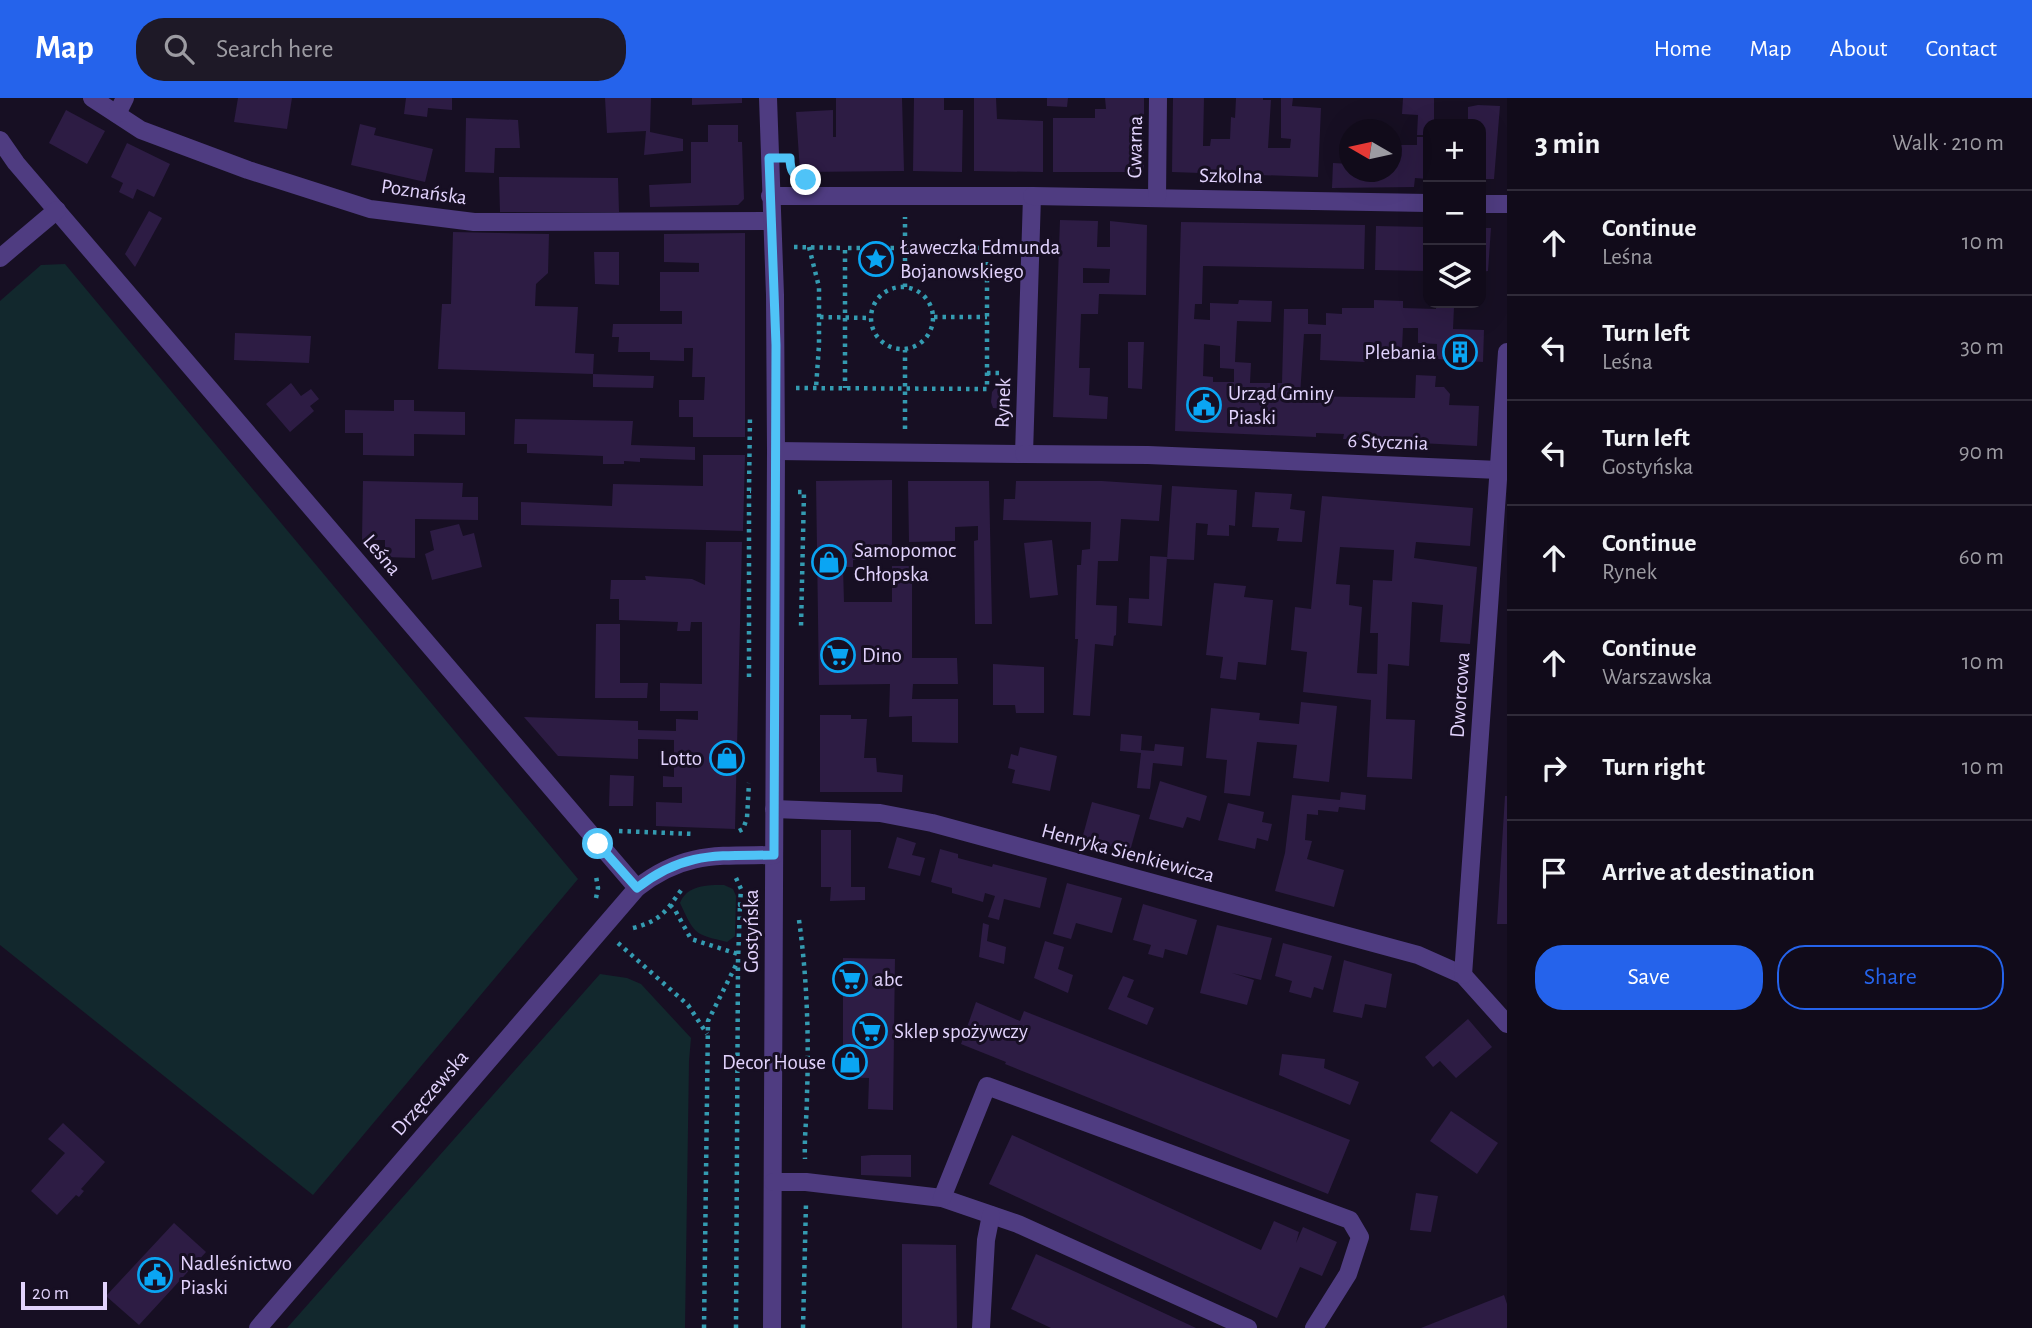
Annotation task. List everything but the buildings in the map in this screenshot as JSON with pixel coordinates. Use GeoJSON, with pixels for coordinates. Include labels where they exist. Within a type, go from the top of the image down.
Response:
{"type":"FeatureCollection","features":[{"type":"Feature","properties":{"kind":"street","name":"Poznańska"},"geometry":{"type":"LineString","coordinates":[[92,98],[121,106],[141,130],[248,170],[370,209],[474,222],[772,220]]}},
{"type":"Feature","properties":{"kind":"street"},"geometry":{"type":"LineString","coordinates":[[768,98],[776,451]]}},
{"type":"Feature","properties":{"kind":"street","name":"Gwarna"},"geometry":{"type":"LineString","coordinates":[[1157,198],[1158,98]]}},
{"type":"Feature","properties":{"kind":"street","name":"Leśna"},"geometry":{"type":"LineString","coordinates":[[0,140],[16,163],[637,888]]}},
{"type":"Feature","properties":{"kind":"street"},"geometry":{"type":"LineString","coordinates":[[770,197],[1032,196]]}},
{"type":"Feature","properties":{"kind":"street","name":"Szkolna"},"geometry":{"type":"LineString","coordinates":[[1032,196],[1423,203]]}},
{"type":"Feature","properties":{"kind":"street","name":"Rynek"},"geometry":{"type":"LineString","coordinates":[[776,451],[1024,454],[1032,196]]}},
{"type":"Feature","properties":{"kind":"street"},"geometry":{"type":"LineString","coordinates":[[1486,204],[1507,204]]}},
{"type":"Feature","properties":{"kind":"street"},"geometry":{"type":"LineString","coordinates":[[0,258],[57,210]]}},
{"type":"Feature","properties":{"kind":"street","name":"Dworcowa"},"geometry":{"type":"LineString","coordinates":[[1463,975],[1507,352]]}},
{"type":"Feature","properties":{"kind":"street","name":"Gostyńska"},"geometry":{"type":"LineString","coordinates":[[772,1328],[776,451]]}},
{"type":"Feature","properties":{"kind":"street","name":"6 Stycznia"},"geometry":{"type":"LineString","coordinates":[[1024,454],[1148,455],[1499,470]]}},
{"type":"Feature","properties":{"kind":"street","name":"Henryka Sienkiewicza"},"geometry":{"type":"LineString","coordinates":[[774,809],[880,813],[932,823],[1418,955],[1463,975]]}},
{"type":"Feature","properties":{"kind":"street"},"geometry":{"type":"LineString","coordinates":[[637,888],[663,871],[698,857],[774,855]]}},
{"type":"Feature","properties":{"kind":"street","name":"Drzęczewska"},"geometry":{"type":"LineString","coordinates":[[258,1328],[637,888]]}},
{"type":"Feature","properties":{"kind":"street"},"geometry":{"type":"LineString","coordinates":[[1463,975],[1507,1024]]}},
{"type":"Feature","properties":{"kind":"street"},"geometry":{"type":"LineString","coordinates":[[942,1198],[988,1086],[1350,1220],[1360,1237],[1352,1262],[1348,1274],[1314,1328]]}},
{"type":"Feature","properties":{"kind":"street"},"geometry":{"type":"LineString","coordinates":[[773,1182],[806,1182],[942,1198],[1018,1224],[1248,1328]]}},
{"type":"Feature","properties":{"kind":"street"},"geometry":{"type":"LineString","coordinates":[[981,1328],[986,1240],[991,1215]]}},
{"type":"Feature","properties":{"kind":"path"},"geometry":{"type":"LineString","coordinates":[[905,198],[905,287]]}},
{"type":"Feature","properties":{"kind":"path"},"geometry":{"type":"LineString","coordinates":[[773,247],[987,248],[987,389],[776,387]]}},
{"type":"Feature","properties":{"kind":"path"},"geometry":{"type":"LineString","coordinates":[[809,247],[819,287],[816,388]]}},
{"type":"Feature","properties":{"kind":"path"},"geometry":{"type":"LineString","coordinates":[[845,248],[845,388]]}},
{"type":"Feature","properties":{"kind":"path"},"geometry":{"type":"LineString","coordinates":[[905,287],[919,292],[930,302],[934,317],[932,329],[926,339],[916,347],[905,350],[894,349],[877,337],[871,318],[874,305],[881,295],[892,288],[905,287]]}},
{"type":"Feature","properties":{"kind":"path"},"geometry":{"type":"LineString","coordinates":[[820,317],[871,318]]}},
{"type":"Feature","properties":{"kind":"path"},"geometry":{"type":"LineString","coordinates":[[934,317],[987,317]]}},
{"type":"Feature","properties":{"kind":"path"},"geometry":{"type":"LineString","coordinates":[[904,452],[905,350]]}},
{"type":"Feature","properties":{"kind":"path"},"geometry":{"type":"LineString","coordinates":[[749,491],[750,409]]}},
{"type":"Feature","properties":{"kind":"path"},"geometry":{"type":"LineString","coordinates":[[735,832],[743,829],[747,818],[749,772]]}},
{"type":"Feature","properties":{"kind":"path"},"geometry":{"type":"LineString","coordinates":[[728,877],[737,878],[740,905],[736,1328]]}},
{"type":"Feature","properties":{"kind":"path"},"geometry":{"type":"LineString","coordinates":[[617,943],[632,928],[662,917],[684,886]]}},
{"type":"Feature","properties":{"kind":"path"},"geometry":{"type":"LineString","coordinates":[[670,905],[691,939],[738,954]]}},
{"type":"Feature","properties":{"kind":"path"},"geometry":{"type":"LineString","coordinates":[[740,905],[756,905]]}},
{"type":"Feature","properties":{"kind":"path"},"geometry":{"type":"LineString","coordinates":[[799,915],[804,960],[807,1093],[804,1135],[806,1182],[803,1328]]}},
{"type":"Feature","properties":{"kind":"path"},"geometry":{"type":"LineString","coordinates":[[601,930],[688,1005],[707,1034]]}},
{"type":"Feature","properties":{"kind":"path"},"geometry":{"type":"LineString","coordinates":[[704,1328],[708,1021],[738,961]]}},
{"type":"Feature","properties":{"kind":"green space"},"geometry":{"type":"Polygon","coordinates":[[[65,264],[578,879],[313,1195],[0,945],[0,301],[41,265],[65,264]]]}},
{"type":"Feature","properties":{"kind":"green space"},"geometry":{"type":"Polygon","coordinates":[[[724,885],[733,889],[736,896],[735,936],[727,942],[697,932],[680,903],[693,889],[724,885]]]}},
{"type":"Feature","properties":{"kind":"green space"},"geometry":{"type":"Polygon","coordinates":[[[600,974],[627,978],[641,984],[691,1038],[685,1328],[287,1328],[600,974]]]}},
{"type":"Feature","properties":{"kind":"place","name":"Ławeczka Edmunda Bojanowskiego"},"geometry":{"type":"Point","coordinates":[876,259]}},
{"type":"Feature","properties":{"kind":"place","name":"Plebania"},"geometry":{"type":"Point","coordinates":[1460,352]}},
{"type":"Feature","properties":{"kind":"place","name":"Urząd Gminy Piaski"},"geometry":{"type":"Point","coordinates":[1204,405]}},
{"type":"Feature","properties":{"kind":"place","name":"Samopomoc Chłopska"},"geometry":{"type":"Point","coordinates":[829,562]}},
{"type":"Feature","properties":{"kind":"place","name":"Dino"},"geometry":{"type":"Point","coordinates":[838,655]}},
{"type":"Feature","properties":{"kind":"place","name":"Lotto"},"geometry":{"type":"Point","coordinates":[727,758]}},
{"type":"Feature","properties":{"kind":"place","name":"abc"},"geometry":{"type":"Point","coordinates":[850,979]}},
{"type":"Feature","properties":{"kind":"place","name":"Sklep spożywczy"},"geometry":{"type":"Point","coordinates":[870,1031]}},
{"type":"Feature","properties":{"kind":"place","name":"Decor House"},"geometry":{"type":"Point","coordinates":[850,1062]}},
{"type":"Feature","properties":{"kind":"place","name":"Nadleśnictwo Piaski"},"geometry":{"type":"Point","coordinates":[155,1275]}},
{"type":"Feature","properties":{"kind":"route"},"geometry":{"type":"LineString","coordinates":[[598,844],[637,888],[652,876],[698,857],[774,855],[776,345],[769,158],[790,158],[790,169],[795,177],[806,180]]}}]}
